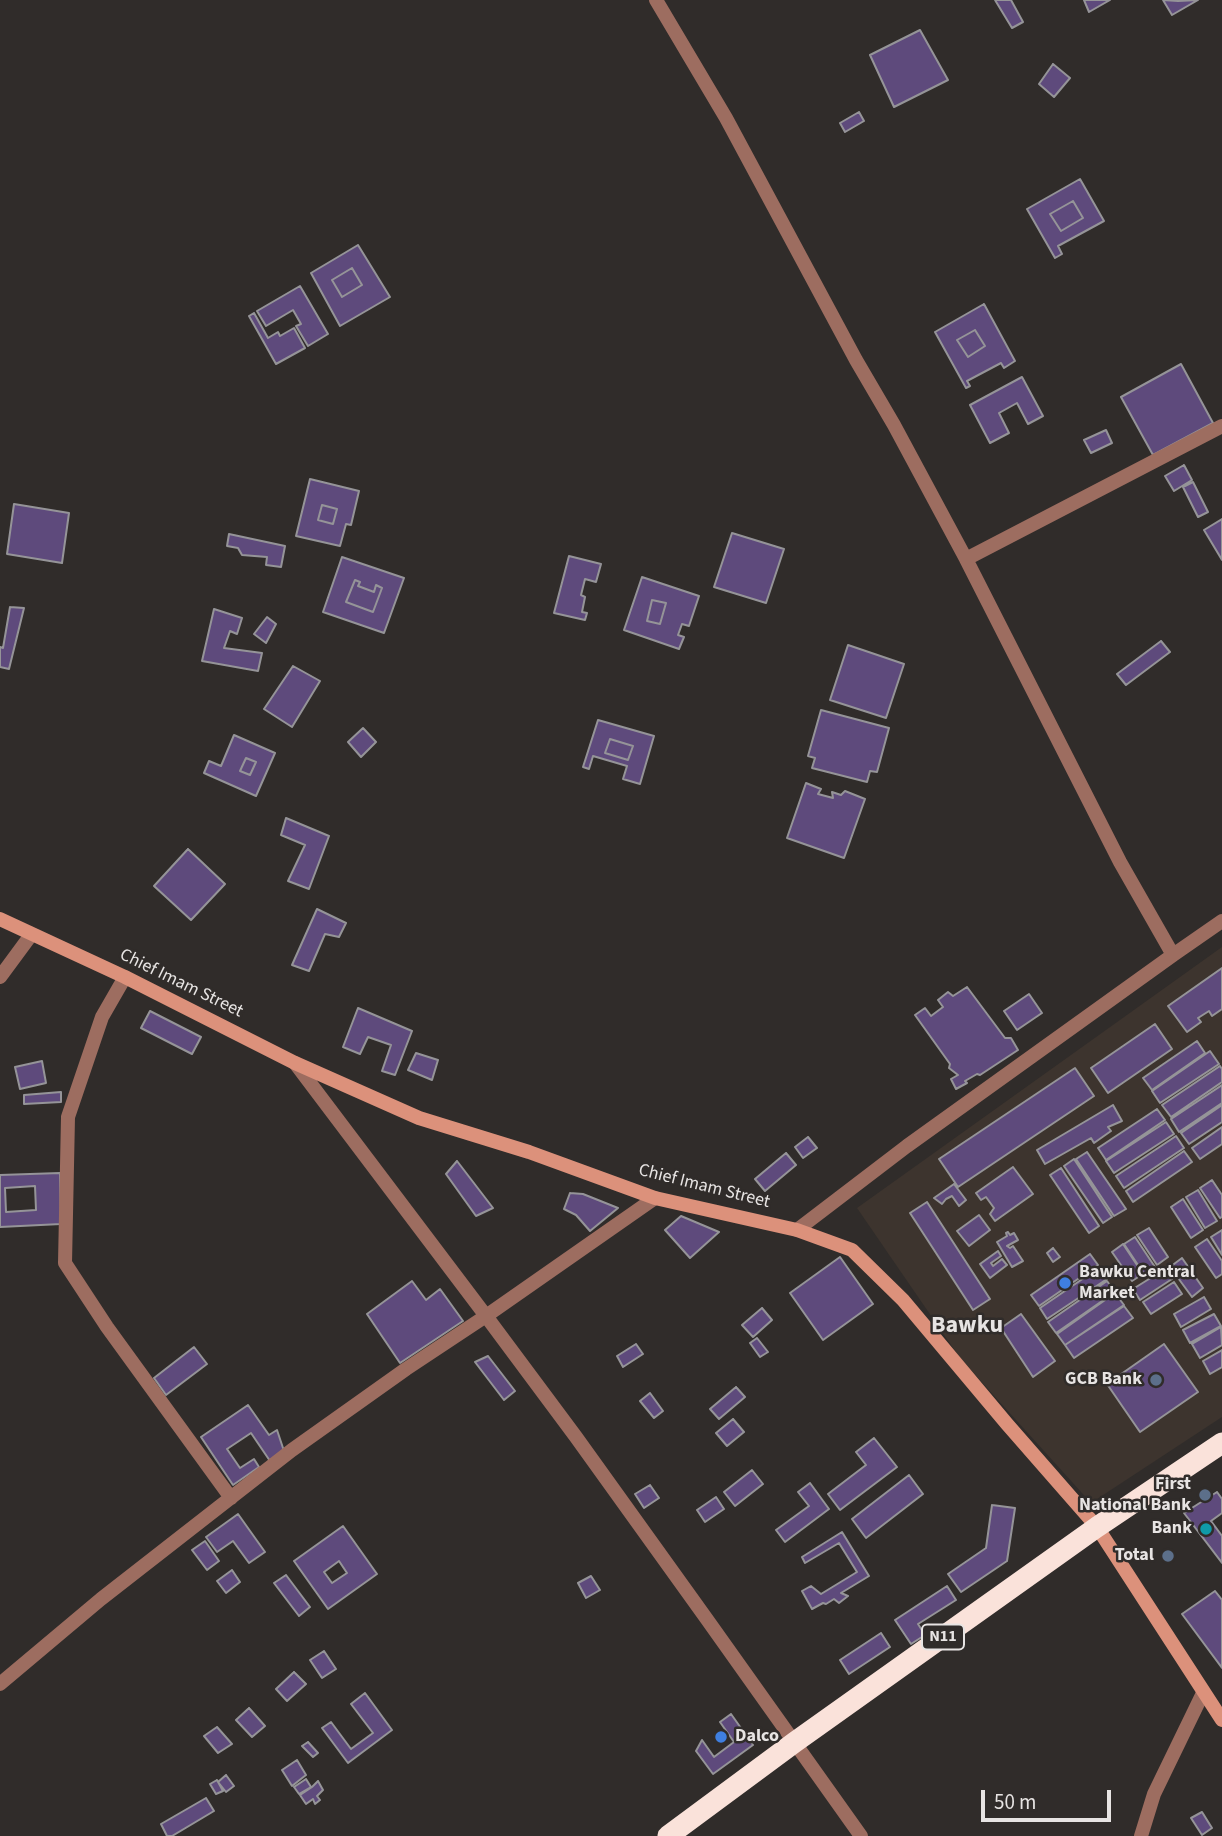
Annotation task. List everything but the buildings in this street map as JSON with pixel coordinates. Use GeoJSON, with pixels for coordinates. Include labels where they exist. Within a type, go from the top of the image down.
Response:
{"type":"FeatureCollection","features":[{"type":"Feature","properties":{"kind":"highway","name":"N11"},"geometry":{"type":"LineString","coordinates":[[668,1836],[1097,1527],[1222,1443]]}},
{"type":"Feature","properties":{"kind":"street"},"geometry":{"type":"LineString","coordinates":[[656,0],[726,118],[966,559],[1119,862],[1173,955]]}},
{"type":"Feature","properties":{"kind":"street"},"geometry":{"type":"LineString","coordinates":[[966,559],[1222,427]]}},
{"type":"Feature","properties":{"kind":"street","name":"Chief Imam Street"},"geometry":{"type":"LineString","coordinates":[[0,919],[125,977],[295,1063],[419,1118],[529,1152],[655,1198],[797,1230],[852,1250],[897,1294],[1097,1527],[1222,1720]]}},
{"type":"Feature","properties":{"kind":"street"},"geometry":{"type":"LineString","coordinates":[[797,1230],[907,1146],[1222,921]]}},
{"type":"Feature","properties":{"kind":"street"},"geometry":{"type":"LineString","coordinates":[[0,977],[31,934]]}},
{"type":"Feature","properties":{"kind":"street"},"geometry":{"type":"LineString","coordinates":[[125,977],[102,1017],[68,1117],[65,1263],[107,1327],[231,1498]]}},
{"type":"Feature","properties":{"kind":"street"},"geometry":{"type":"LineString","coordinates":[[295,1063],[576,1437],[861,1836]]}},
{"type":"Feature","properties":{"kind":"street"},"geometry":{"type":"LineString","coordinates":[[0,1684],[101,1599],[292,1450],[655,1198]]}},
{"type":"Feature","properties":{"kind":"street"},"geometry":{"type":"LineString","coordinates":[[1141,1836],[1154,1794],[1203,1693]]}},
{"type":"Feature","properties":{"kind":"shaded area","name":"Bawku Central Market"},"geometry":{"type":"Polygon","coordinates":[[[1222,947],[1222,1417],[1091,1503],[960,1358],[857,1208],[1222,947]]]}},
{"type":"Feature","properties":{"kind":"place","name":"Bawku Central Market"},"geometry":{"type":"Point","coordinates":[1065,1283]}},
{"type":"Feature","properties":{"kind":"place","name":"GCB Bank"},"geometry":{"type":"Point","coordinates":[1156,1380]}},
{"type":"Feature","properties":{"kind":"place","name":"First National Bank"},"geometry":{"type":"Point","coordinates":[1205,1495]}},
{"type":"Feature","properties":{"kind":"place","name":"Bank"},"geometry":{"type":"Point","coordinates":[1206,1529]}},
{"type":"Feature","properties":{"kind":"place","name":"Total"},"geometry":{"type":"Point","coordinates":[1168,1556]}},
{"type":"Feature","properties":{"kind":"place","name":"Dalco"},"geometry":{"type":"Point","coordinates":[721,1737]}},
{"type":"Feature","properties":{"kind":"district","name":"Bawku"},"geometry":{"type":"Point","coordinates":[967,1327]}}]}
